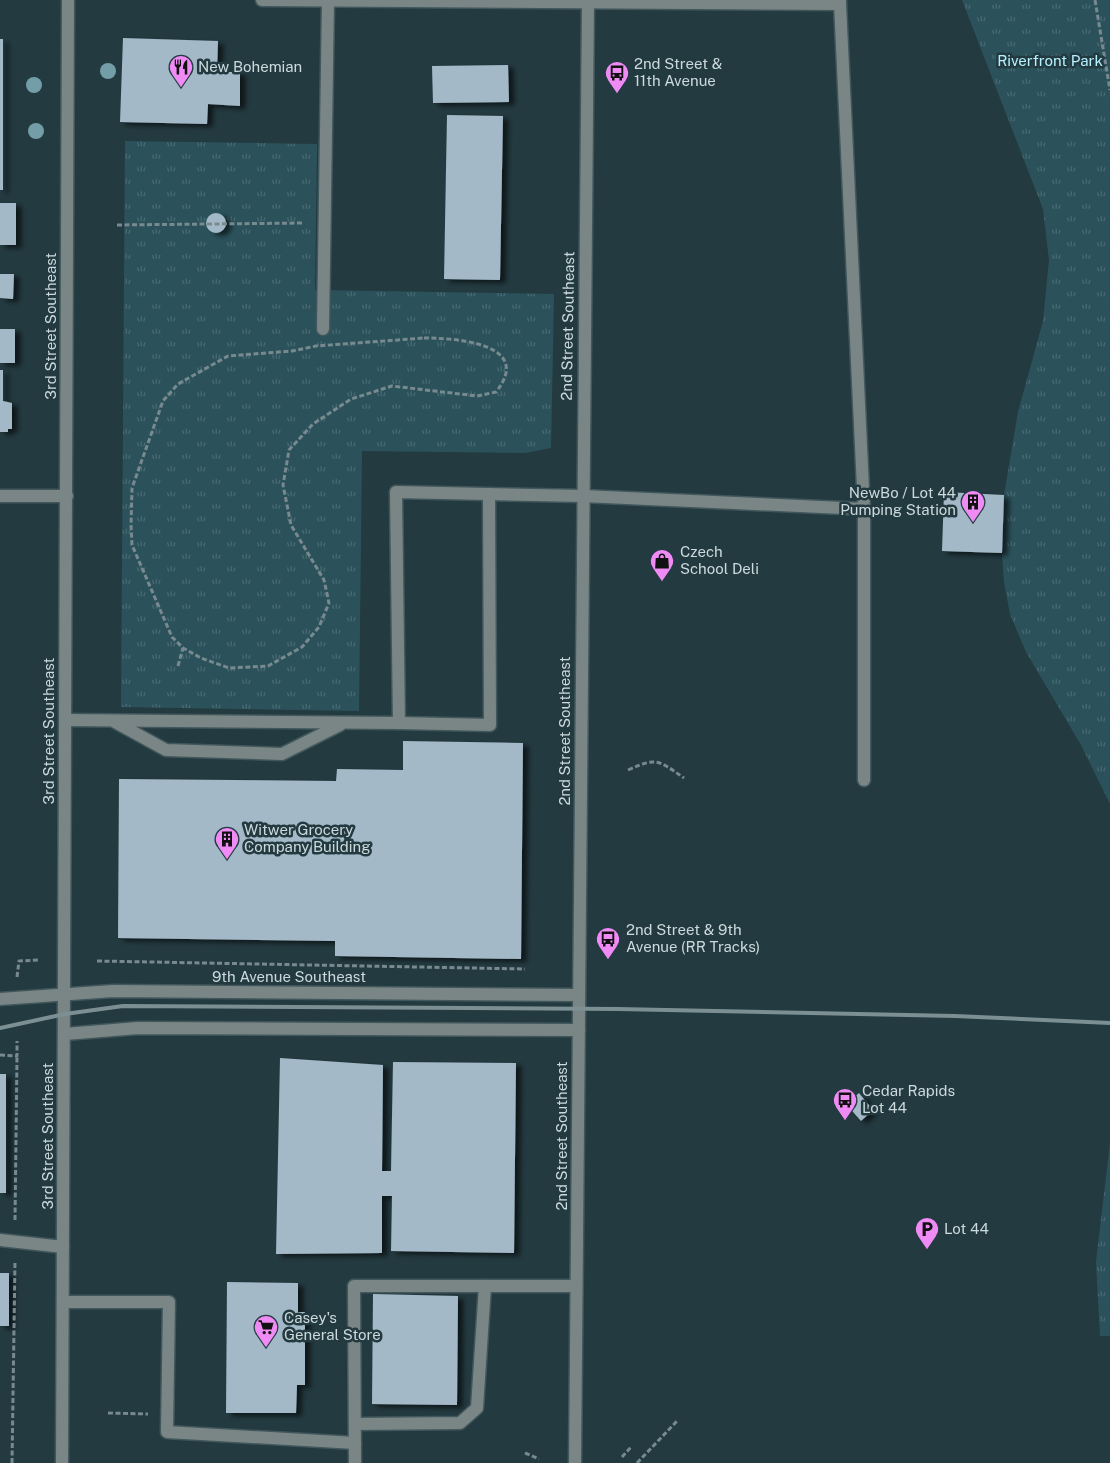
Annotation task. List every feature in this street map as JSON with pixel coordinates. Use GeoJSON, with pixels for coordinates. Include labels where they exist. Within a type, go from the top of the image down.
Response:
{"type":"FeatureCollection","features":[{"type":"Feature","properties":{"kind":"street","name":"3rd Street Southeast"},"geometry":{"type":"LineString","coordinates":[[62,1463],[68,0]]}},
{"type":"Feature","properties":{"kind":"street"},"geometry":{"type":"LineString","coordinates":[[262,0],[840,2],[864,509],[864,780]]}},
{"type":"Feature","properties":{"kind":"street"},"geometry":{"type":"LineString","coordinates":[[323,329],[328,0]]}},
{"type":"Feature","properties":{"kind":"street","name":"2nd Street Southeast"},"geometry":{"type":"LineString","coordinates":[[575,1463],[588,1]]}},
{"type":"Feature","properties":{"kind":"street"},"geometry":{"type":"LineString","coordinates":[[399,723],[396,492],[583,496],[864,509]]}},
{"type":"Feature","properties":{"kind":"street"},"geometry":{"type":"LineString","coordinates":[[66,720],[490,725],[489,494]]}},
{"type":"Feature","properties":{"kind":"street"},"geometry":{"type":"LineString","coordinates":[[0,496],[66,496]]}},
{"type":"Feature","properties":{"kind":"street"},"geometry":{"type":"LineString","coordinates":[[112,720],[166,750],[282,754],[343,724]]}},
{"type":"Feature","properties":{"kind":"street","name":"9th Avenue Southeast"},"geometry":{"type":"LineString","coordinates":[[0,999],[65,996],[113,991],[579,995]]}},
{"type":"Feature","properties":{"kind":"street"},"geometry":{"type":"LineString","coordinates":[[64,1034],[138,1028],[579,1030]]}},
{"type":"Feature","properties":{"kind":"street"},"geometry":{"type":"LineString","coordinates":[[0,1240],[63,1247]]}},
{"type":"Feature","properties":{"kind":"street"},"geometry":{"type":"LineString","coordinates":[[355,1463],[354,1286],[576,1286]]}},
{"type":"Feature","properties":{"kind":"street"},"geometry":{"type":"LineString","coordinates":[[355,1424],[460,1423],[478,1408],[486,1286]]}},
{"type":"Feature","properties":{"kind":"street"},"geometry":{"type":"LineString","coordinates":[[63,1302],[169,1302],[167,1432],[355,1442]]}},
{"type":"Feature","properties":{"kind":"path"},"geometry":{"type":"LineString","coordinates":[[1095,0],[1110,90]]}},
{"type":"Feature","properties":{"kind":"path"},"geometry":{"type":"LineString","coordinates":[[117,225],[324,223]]}},
{"type":"Feature","properties":{"kind":"path"},"geometry":{"type":"LineString","coordinates":[[424,338],[453,338],[493,348],[506,363],[506,380],[496,392],[476,396],[392,386],[351,399],[313,424],[289,450],[283,484],[291,525],[324,580],[329,603],[319,627],[302,647],[268,666],[228,668],[201,658],[183,648],[172,637],[132,545],[131,525],[132,488],[141,458],[163,401],[178,384],[228,356],[292,352],[316,346],[424,338]]}},
{"type":"Feature","properties":{"kind":"path"},"geometry":{"type":"LineString","coordinates":[[178,666],[183,648]]}},
{"type":"Feature","properties":{"kind":"path"},"geometry":{"type":"LineString","coordinates":[[628,770],[649,760],[662,763],[684,778]]}},
{"type":"Feature","properties":{"kind":"path"},"geometry":{"type":"LineString","coordinates":[[17,978],[20,961],[38,960]]}},
{"type":"Feature","properties":{"kind":"path"},"geometry":{"type":"LineString","coordinates":[[96,961],[525,970]]}},
{"type":"Feature","properties":{"kind":"path"},"geometry":{"type":"LineString","coordinates":[[0,1055],[17,1056],[16,1041]]}},
{"type":"Feature","properties":{"kind":"path"},"geometry":{"type":"LineString","coordinates":[[108,1413],[166,1415]]}},
{"type":"Feature","properties":{"kind":"path"},"geometry":{"type":"LineString","coordinates":[[637,1463],[678,1420]]}},
{"type":"Feature","properties":{"kind":"path"},"geometry":{"type":"LineString","coordinates":[[622,1457],[631,1447]]}},
{"type":"Feature","properties":{"kind":"path"},"geometry":{"type":"LineString","coordinates":[[525,1453],[539,1459]]}},
{"type":"Feature","properties":{"kind":"green space","name":"Riverfront Park"},"geometry":{"type":"Polygon","coordinates":[[[962,0],[1110,0],[1110,804],[1081,745],[1026,652],[1010,614],[1004,582],[1002,553],[1004,495],[1018,412],[1043,321],[1049,260],[1043,209],[962,0]]]}},
{"type":"Feature","properties":{"kind":"green space"},"geometry":{"type":"Polygon","coordinates":[[[125,141],[317,144],[315,290],[554,294],[551,448],[525,453],[362,451],[359,711],[121,707],[125,141]]]}},
{"type":"Feature","properties":{"kind":"green space"},"geometry":{"type":"Polygon","coordinates":[[[1110,1143],[1110,1336],[1100,1336],[1096,1262],[1110,1143]]]}},
{"type":"Feature","properties":{"kind":"building","name":"New Bohemian"},"geometry":{"type":"Polygon","coordinates":[[[123,38],[218,41],[217,72],[240,72],[240,106],[208,104],[207,124],[120,122],[123,38]]]}},
{"type":"Feature","properties":{"kind":"building"},"geometry":{"type":"Polygon","coordinates":[[[0,39],[3,39],[3,190],[0,190],[0,39]]]}},
{"type":"Feature","properties":{"kind":"building"},"geometry":{"type":"Polygon","coordinates":[[[508,65],[509,102],[433,103],[432,66],[508,65]]]}},
{"type":"Feature","properties":{"kind":"building"},"geometry":{"type":"Polygon","coordinates":[[[447,115],[503,116],[500,280],[444,279],[447,115]]]}},
{"type":"Feature","properties":{"kind":"building"},"geometry":{"type":"Polygon","coordinates":[[[0,203],[16,203],[16,245],[0,245],[0,203]]]}},
{"type":"Feature","properties":{"kind":"building"},"geometry":{"type":"Polygon","coordinates":[[[216,213],[223,216],[226,223],[223,230],[216,233],[209,230],[206,223],[209,216],[216,213]]]}},
{"type":"Feature","properties":{"kind":"building"},"geometry":{"type":"Polygon","coordinates":[[[0,274],[14,274],[13,299],[0,298],[0,274]]]}},
{"type":"Feature","properties":{"kind":"building"},"geometry":{"type":"Polygon","coordinates":[[[0,329],[15,329],[15,363],[0,363],[0,329]]]}},
{"type":"Feature","properties":{"kind":"building"},"geometry":{"type":"Polygon","coordinates":[[[0,370],[3,370],[3,401],[12,403],[12,429],[8,429],[8,432],[0,432],[0,370]]]}},
{"type":"Feature","properties":{"kind":"building","name":"NewBo / Lot 44 Pumping Station"},"geometry":{"type":"Polygon","coordinates":[[[944,492],[1004,495],[1002,553],[942,551],[944,492]]]}},
{"type":"Feature","properties":{"kind":"building"},"geometry":{"type":"Polygon","coordinates":[[[403,741],[523,743],[521,959],[335,956],[335,941],[118,938],[119,779],[336,781],[337,769],[403,770],[403,741]]]}},
{"type":"Feature","properties":{"kind":"building"},"geometry":{"type":"Polygon","coordinates":[[[280,1058],[383,1065],[382,1171],[391,1171],[393,1062],[516,1063],[514,1253],[391,1251],[392,1196],[382,1196],[382,1253],[276,1254],[280,1058]]]}},
{"type":"Feature","properties":{"kind":"building"},"geometry":{"type":"Polygon","coordinates":[[[0,1074],[6,1074],[6,1193],[0,1193],[0,1074]]]}},
{"type":"Feature","properties":{"kind":"building"},"geometry":{"type":"Polygon","coordinates":[[[859,1093],[873,1110],[861,1121],[846,1104],[859,1093]]]}},
{"type":"Feature","properties":{"kind":"building"},"geometry":{"type":"Polygon","coordinates":[[[0,1273],[9,1273],[9,1326],[0,1326],[0,1273]]]}},
{"type":"Feature","properties":{"kind":"building","name":"Casey's General Store"},"geometry":{"type":"Polygon","coordinates":[[[227,1282],[298,1283],[298,1312],[305,1312],[305,1385],[297,1385],[296,1413],[226,1413],[227,1282]]]}},
{"type":"Feature","properties":{"kind":"building"},"geometry":{"type":"Polygon","coordinates":[[[373,1294],[458,1296],[457,1405],[372,1404],[373,1294]]]}},
{"type":"Feature","properties":{"kind":"railway"},"geometry":{"type":"LineString","coordinates":[[0,1028],[65,1014],[123,1006],[618,1009],[955,1016],[1110,1023]]}},
{"type":"Feature","properties":{"kind":"place","name":"New Bohemian"},"geometry":{"type":"Point","coordinates":[181,88]}},
{"type":"Feature","properties":{"kind":"place","name":"2nd Street & 11th Avenue"},"geometry":{"type":"Point","coordinates":[617,94]}},
{"type":"Feature","properties":{"kind":"place","name":"NewBo / Lot 44 Pumping Station"},"geometry":{"type":"Point","coordinates":[973,523]}},
{"type":"Feature","properties":{"kind":"place","name":"Czech School Deli"},"geometry":{"type":"Point","coordinates":[662,582]}},
{"type":"Feature","properties":{"kind":"place","name":"Witwer Grocery Company Building"},"geometry":{"type":"Point","coordinates":[227,860]}},
{"type":"Feature","properties":{"kind":"place","name":"2nd Street & 9th Avenue (RR Tracks)"},"geometry":{"type":"Point","coordinates":[608,960]}},
{"type":"Feature","properties":{"kind":"place","name":"Cedar Rapids Lot 44"},"geometry":{"type":"Point","coordinates":[845,1121]}},
{"type":"Feature","properties":{"kind":"place","name":"Lot 44"},"geometry":{"type":"Point","coordinates":[927,1250]}},
{"type":"Feature","properties":{"kind":"place","name":"Casey's General Store"},"geometry":{"type":"Point","coordinates":[266,1348]}}]}
